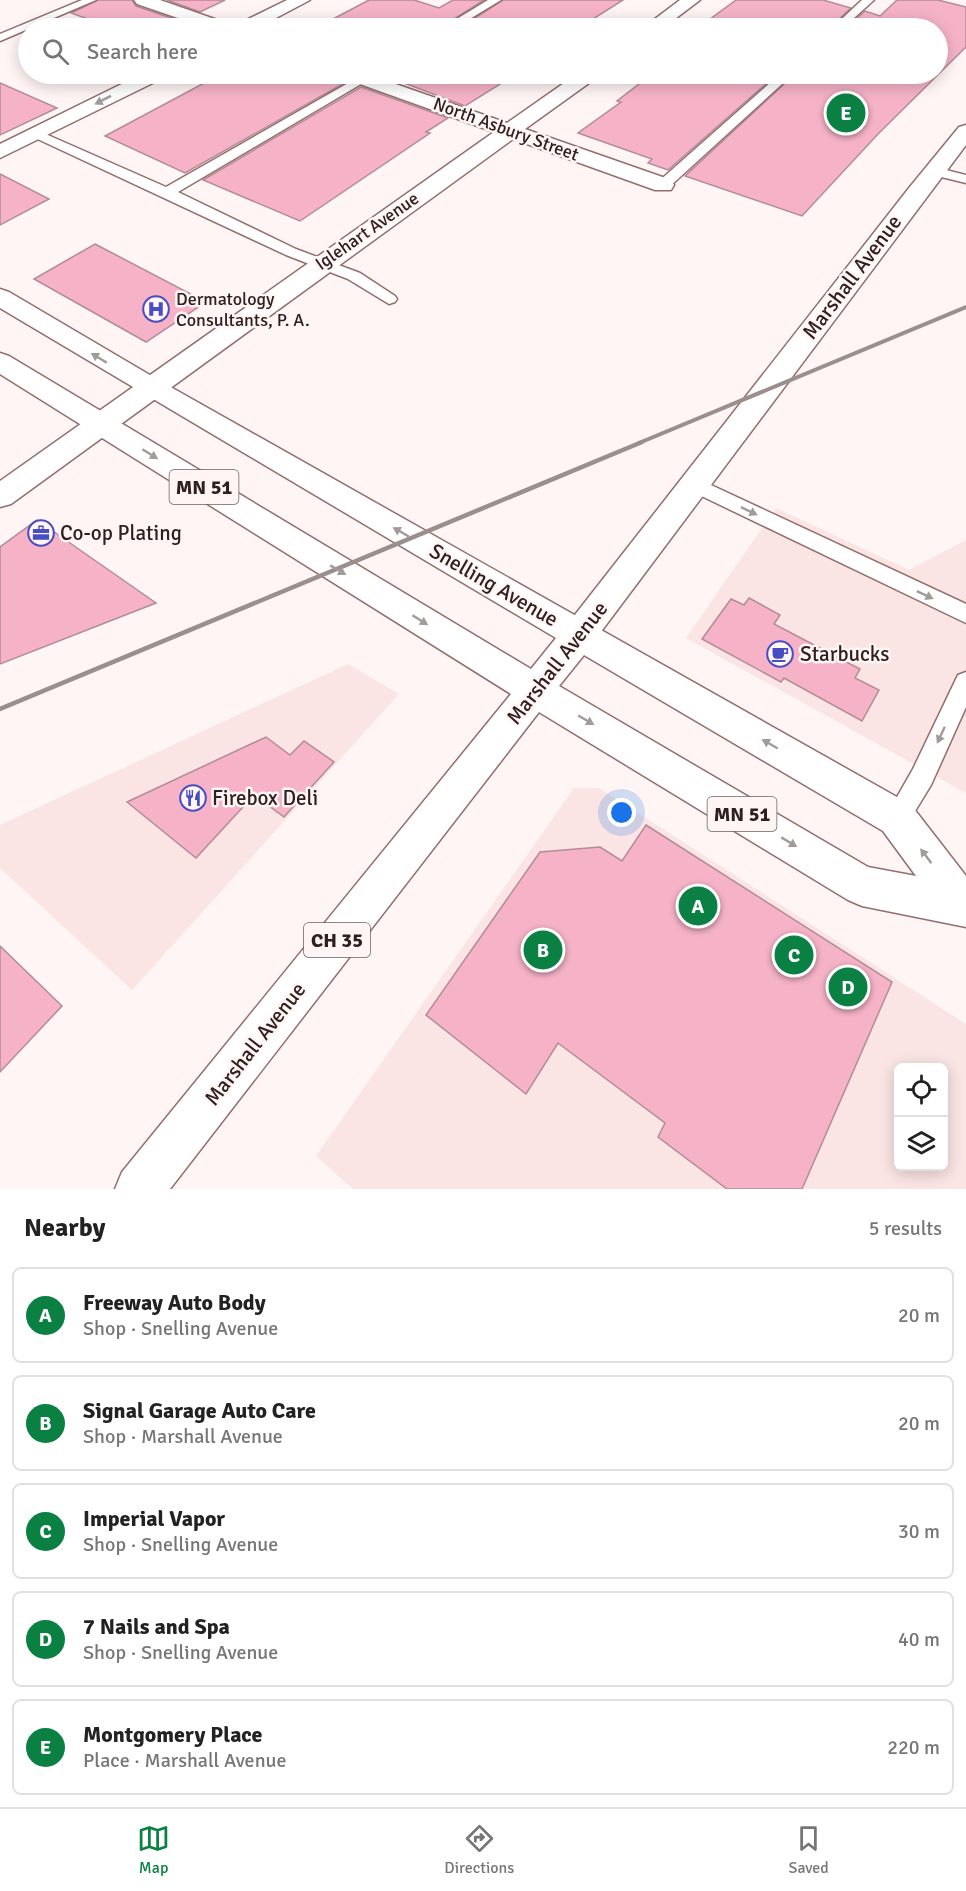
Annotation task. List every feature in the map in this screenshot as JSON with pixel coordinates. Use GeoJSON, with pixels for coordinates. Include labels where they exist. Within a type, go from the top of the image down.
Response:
{"type":"FeatureCollection","features":[{"type":"Feature","properties":{"kind":"street"},"geometry":{"type":"LineString","coordinates":[[143,0],[194,18]]}},
{"type":"Feature","properties":{"kind":"street"},"geometry":{"type":"LineString","coordinates":[[264,18],[301,0]]}},
{"type":"Feature","properties":{"kind":"street"},"geometry":{"type":"LineString","coordinates":[[666,18],[692,0]]}},
{"type":"Feature","properties":{"kind":"street"},"geometry":{"type":"LineString","coordinates":[[0,152],[136,84]]}},
{"type":"Feature","properties":{"kind":"street","name":"North Asbury Street"},"geometry":{"type":"LineString","coordinates":[[386,84],[663,185]]}},
{"type":"Feature","properties":{"kind":"street","name":"Iglehart Avenue"},"geometry":{"type":"LineString","coordinates":[[0,496],[575,84]]}},
{"type":"Feature","properties":{"kind":"street","name":"Marshall Avenue"},"geometry":{"type":"LineString","coordinates":[[139,1189],[536,691],[696,485],[864,258],[966,131]]}},
{"type":"Feature","properties":{"kind":"street","name":"Snelling Avenue"},"geometry":{"type":"LineString","coordinates":[[0,297],[150,387],[897,818],[963,905]]}},
{"type":"Feature","properties":{"kind":"street","name":"Snelling Avenue"},"geometry":{"type":"LineString","coordinates":[[0,362],[536,691],[862,886],[963,905]]}},
{"type":"Feature","properties":{"kind":"lane"},"geometry":{"type":"LineString","coordinates":[[49,18],[91,0]]}},
{"type":"Feature","properties":{"kind":"lane"},"geometry":{"type":"LineString","coordinates":[[465,18],[496,0]]}},
{"type":"Feature","properties":{"kind":"lane"},"geometry":{"type":"LineString","coordinates":[[848,18],[869,0]]}},
{"type":"Feature","properties":{"kind":"lane"},"geometry":{"type":"LineString","coordinates":[[0,39],[18,31]]}},
{"type":"Feature","properties":{"kind":"lane"},"geometry":{"type":"LineString","coordinates":[[167,192],[347,84]]}},
{"type":"Feature","properties":{"kind":"lane"},"geometry":{"type":"LineString","coordinates":[[663,185],[776,84]]}},
{"type":"Feature","properties":{"kind":"lane"},"geometry":{"type":"LineString","coordinates":[[36,135],[167,192],[291,252],[354,276],[389,299]]}},
{"type":"Feature","properties":{"kind":"lane"},"geometry":{"type":"LineString","coordinates":[[934,171],[966,179]]}},
{"type":"Feature","properties":{"kind":"lane"},"geometry":{"type":"LineString","coordinates":[[696,485],[966,614]]}},
{"type":"Feature","properties":{"kind":"lane"},"geometry":{"type":"LineString","coordinates":[[897,818],[921,777],[966,682]]}},
{"type":"Feature","properties":{"kind":"shaded area"},"geometry":{"type":"Polygon","coordinates":[[[776,508],[909,570],[966,540],[966,793],[686,638],[776,508]]]}},
{"type":"Feature","properties":{"kind":"shaded area"},"geometry":{"type":"Polygon","coordinates":[[[348,664],[399,694],[132,990],[0,868],[0,825],[348,664]]]}},
{"type":"Feature","properties":{"kind":"shaded area"},"geometry":{"type":"Polygon","coordinates":[[[574,788],[599,788],[966,1024],[966,1189],[353,1189],[316,1156],[574,788]]]}},
{"type":"Feature","properties":{"kind":"building"},"geometry":{"type":"Polygon","coordinates":[[[98,0],[132,0],[136,6],[171,18],[85,18],[71,13],[98,0]]]}},
{"type":"Feature","properties":{"kind":"building"},"geometry":{"type":"Polygon","coordinates":[[[167,0],[225,0],[200,12],[167,0]]]}},
{"type":"Feature","properties":{"kind":"building"},"geometry":{"type":"Polygon","coordinates":[[[369,0],[414,0],[439,8],[453,0],[484,0],[456,18],[335,18],[369,0]]]}},
{"type":"Feature","properties":{"kind":"building"},"geometry":{"type":"Polygon","coordinates":[[[503,0],[623,0],[595,18],[475,18],[503,0]]]}},
{"type":"Feature","properties":{"kind":"building"},"geometry":{"type":"Polygon","coordinates":[[[736,0],[823,0],[851,8],[840,18],[712,18],[736,0]]]}},
{"type":"Feature","properties":{"kind":"building"},"geometry":{"type":"Polygon","coordinates":[[[897,0],[938,0],[966,7],[966,47],[948,65],[948,18],[857,18],[865,11],[880,16],[897,0]]]}},
{"type":"Feature","properties":{"kind":"building"},"geometry":{"type":"Polygon","coordinates":[[[0,83],[57,108],[0,135],[0,83]]]}},
{"type":"Feature","properties":{"kind":"building"},"geometry":{"type":"Polygon","coordinates":[[[202,84],[342,84],[185,173],[105,136],[202,84]]]}},
{"type":"Feature","properties":{"kind":"building"},"geometry":{"type":"Polygon","coordinates":[[[407,84],[500,84],[465,106],[407,84]]]}},
{"type":"Feature","properties":{"kind":"building"},"geometry":{"type":"Polygon","coordinates":[[[639,84],[766,84],[668,170],[648,163],[652,159],[578,133],[621,102],[617,101],[639,84]]]}},
{"type":"Feature","properties":{"kind":"building"},"geometry":{"type":"Polygon","coordinates":[[[784,84],[929,84],[878,134],[802,216],[685,176],[784,84]]]}},
{"type":"Feature","properties":{"kind":"building"},"geometry":{"type":"Polygon","coordinates":[[[361,87],[448,118],[426,132],[430,133],[300,221],[203,180],[361,87]]]}},
{"type":"Feature","properties":{"kind":"building"},"geometry":{"type":"Polygon","coordinates":[[[0,174],[49,199],[0,225],[0,174]]]}},
{"type":"Feature","properties":{"kind":"building"},"geometry":{"type":"Polygon","coordinates":[[[95,244],[206,302],[146,342],[34,279],[95,244]]]}},
{"type":"Feature","properties":{"kind":"building"},"geometry":{"type":"Polygon","coordinates":[[[37,520],[156,603],[0,664],[0,547],[37,520]]]}},
{"type":"Feature","properties":{"kind":"building","name":"Starbucks"},"geometry":{"type":"Polygon","coordinates":[[[749,598],[780,615],[774,624],[860,669],[855,678],[879,690],[862,721],[784,678],[781,682],[702,639],[731,599],[744,605],[749,598]]]}},
{"type":"Feature","properties":{"kind":"building","name":"Firebox Deli"},"geometry":{"type":"Polygon","coordinates":[[[266,737],[290,755],[304,741],[334,762],[284,817],[254,795],[196,858],[127,802],[266,737]]]}},
{"type":"Feature","properties":{"kind":"building"},"geometry":{"type":"Polygon","coordinates":[[[646,825],[892,982],[802,1189],[727,1189],[658,1137],[665,1123],[558,1043],[526,1094],[426,1015],[540,852],[600,847],[622,861],[646,825]]]}},
{"type":"Feature","properties":{"kind":"building"},"geometry":{"type":"Polygon","coordinates":[[[0,946],[62,1006],[0,1072],[0,946]]]}},
{"type":"Feature","properties":{"kind":"railway"},"geometry":{"type":"LineString","coordinates":[[639,443],[966,307]]}},
{"type":"Feature","properties":{"kind":"railway"},"geometry":{"type":"LineString","coordinates":[[0,709],[642,442]]}},
{"type":"Feature","properties":{"kind":"place","name":"Montgomery Place"},"geometry":{"type":"Point","coordinates":[846,113]}},
{"type":"Feature","properties":{"kind":"place","name":"Dermatology Consultants, P. A."},"geometry":{"type":"Point","coordinates":[156,309]}},
{"type":"Feature","properties":{"kind":"place","name":"Co-op Plating"},"geometry":{"type":"Point","coordinates":[41,533]}},
{"type":"Feature","properties":{"kind":"place","name":"Starbucks"},"geometry":{"type":"Point","coordinates":[780,654]}},
{"type":"Feature","properties":{"kind":"place","name":"Firebox Deli"},"geometry":{"type":"Point","coordinates":[193,798]}},
{"type":"Feature","properties":{"kind":"place","name":"Freeway Auto Body"},"geometry":{"type":"Point","coordinates":[698,906]}},
{"type":"Feature","properties":{"kind":"place","name":"Signal Garage Auto Care"},"geometry":{"type":"Point","coordinates":[543,950]}},
{"type":"Feature","properties":{"kind":"place","name":"Imperial Vapor"},"geometry":{"type":"Point","coordinates":[794,955]}},
{"type":"Feature","properties":{"kind":"place","name":"7 Nails and Spa"},"geometry":{"type":"Point","coordinates":[848,987]}}]}
